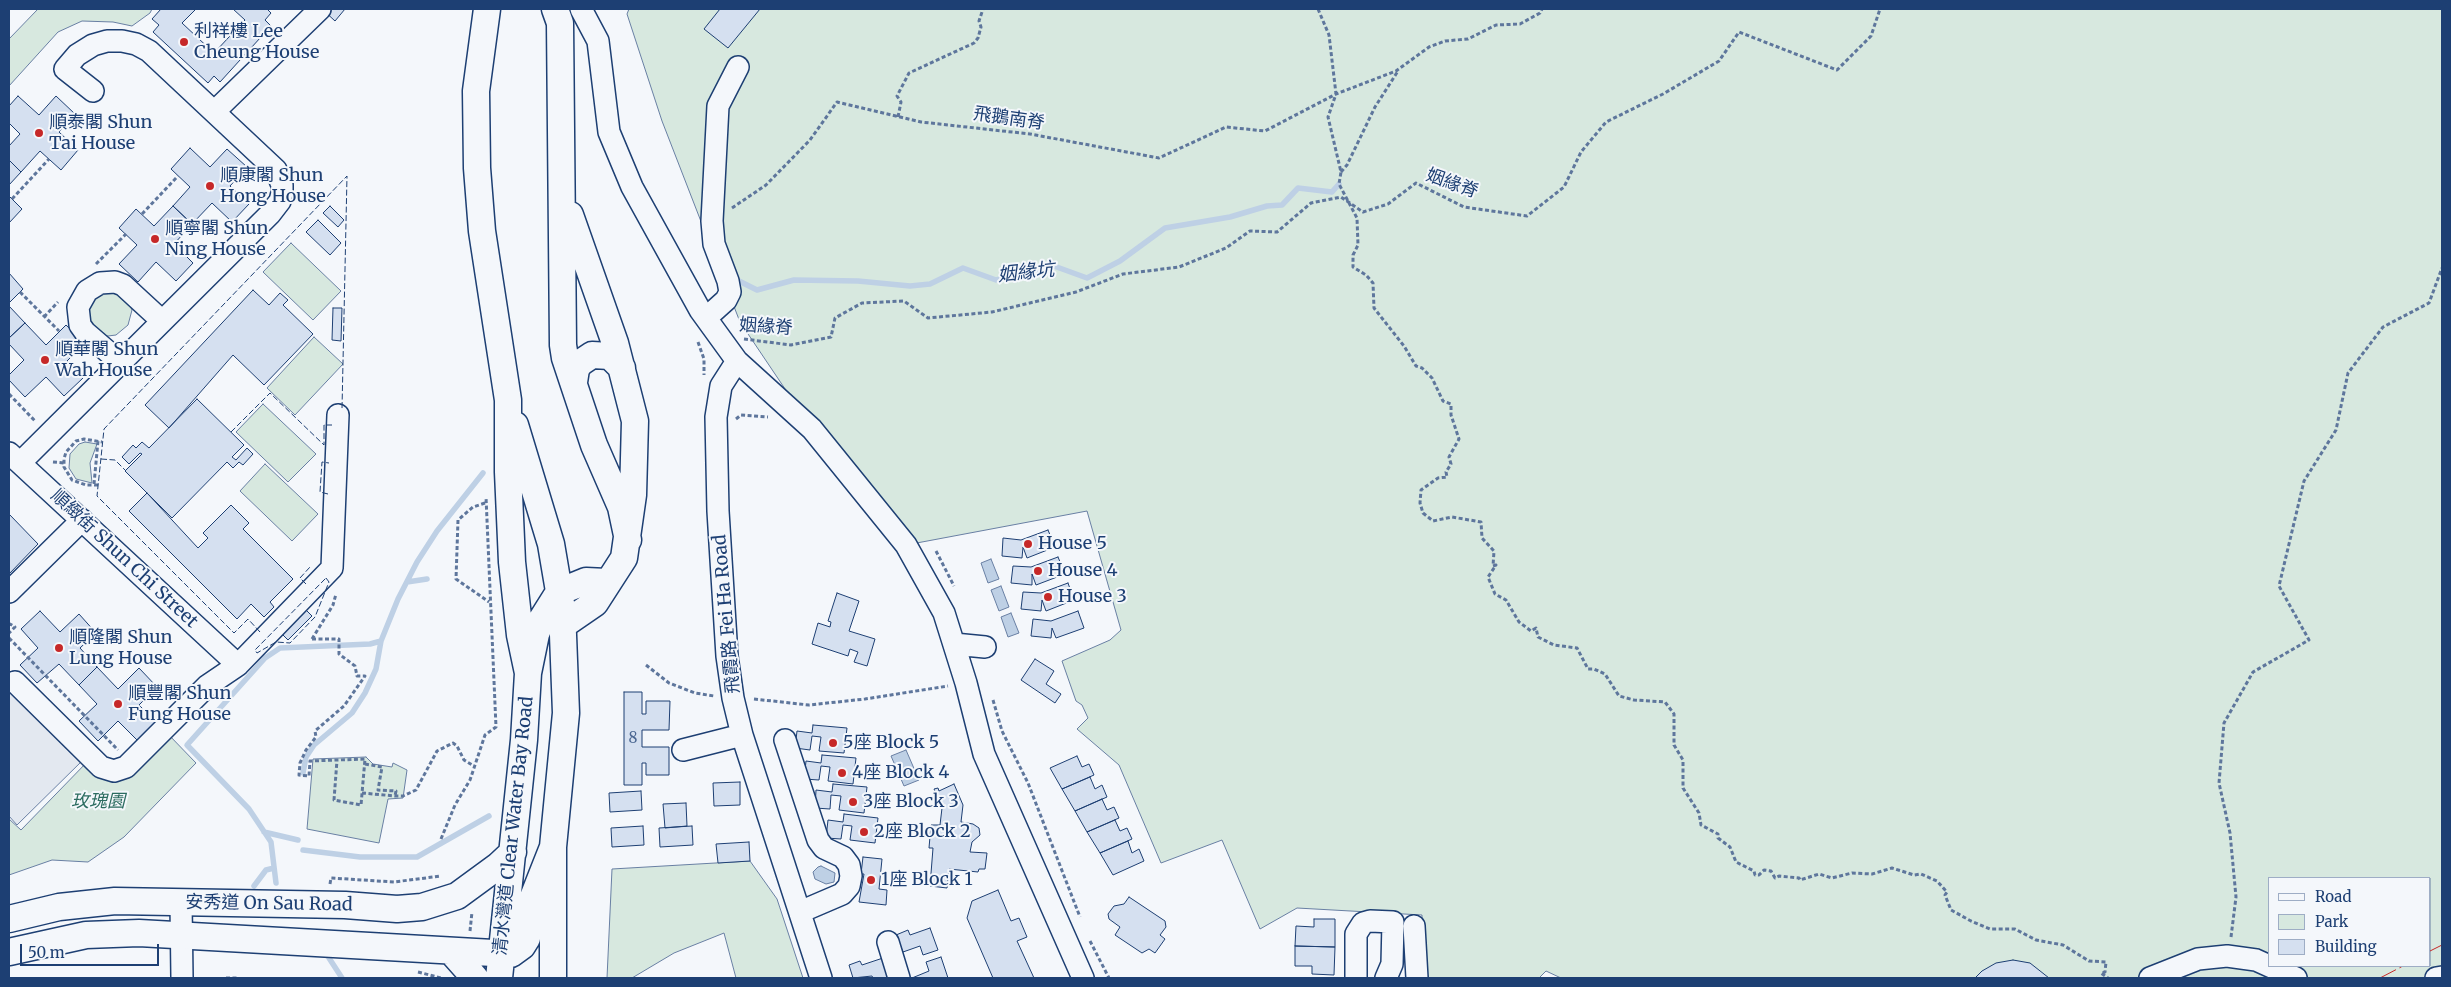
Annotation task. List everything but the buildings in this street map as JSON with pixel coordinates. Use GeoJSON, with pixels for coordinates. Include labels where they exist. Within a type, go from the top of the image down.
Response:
{"type":"FeatureCollection","features":[{"type":"Feature","properties":{"kind":"main road"},"geometry":{"type":"LineString","coordinates":[[487,9],[476,90],[477,168],[482,231],[508,400],[551,544],[563,625],[566,713],[553,847],[553,978]]}},
{"type":"Feature","properties":{"kind":"main road"},"geometry":{"type":"LineString","coordinates":[[561,14],[565,358],[594,445],[621,507],[628,540]]}},
{"type":"Feature","properties":{"kind":"main road"},"geometry":{"type":"LineString","coordinates":[[563,625],[595,603],[607,582],[622,563],[628,540],[633,495],[635,421],[622,368],[564,197]]}},
{"type":"Feature","properties":{"kind":"main road"},"geometry":{"type":"LineString","coordinates":[[574,382],[576,369],[580,363],[592,354],[610,356],[622,368]]}},
{"type":"Feature","properties":{"kind":"main road"},"geometry":{"type":"LineString","coordinates":[[508,400],[508,472],[512,562],[520,635],[528,673]]}},
{"type":"Feature","properties":{"kind":"main road"},"geometry":{"type":"LineString","coordinates":[[528,673],[536,634],[542,619],[559,592],[586,581],[607,582]]}},
{"type":"Feature","properties":{"kind":"main road","name":"清水灣道 Clear Water Bay Road"},"geometry":{"type":"LineString","coordinates":[[500,966],[513,852],[528,673]]}},
{"type":"Feature","properties":{"kind":"main road"},"geometry":{"type":"LineString","coordinates":[[500,966],[522,946],[527,938],[532,900],[553,847]]}},
{"type":"Feature","properties":{"kind":"main road","name":"安秀道 On Sau Road"},"geometry":{"type":"LineString","coordinates":[[9,919],[59,906],[124,900],[181,903],[337,896],[397,909],[422,907],[451,898],[459,882],[513,852]]}},
{"type":"Feature","properties":{"kind":"main road","name":"安秀道 On Sau Road"},"geometry":{"type":"LineString","coordinates":[[9,952],[86,935],[139,933],[342,943],[460,952],[500,966]]}},
{"type":"Feature","properties":{"kind":"main road"},"geometry":{"type":"LineString","coordinates":[[460,952],[475,978]]}},
{"type":"Feature","properties":{"kind":"street"},"geometry":{"type":"LineString","coordinates":[[295,9],[306,14],[319,9]]}},
{"type":"Feature","properties":{"kind":"street"},"geometry":{"type":"LineString","coordinates":[[214,111],[319,9]]}},
{"type":"Feature","properties":{"kind":"street"},"geometry":{"type":"LineString","coordinates":[[582,9],[598,41],[609,132],[632,187],[706,318],[737,361],[812,429],[906,545],[944,613],[966,683],[984,754],[1083,978]]}},
{"type":"Feature","properties":{"kind":"street"},"geometry":{"type":"LineString","coordinates":[[14,458],[121,363],[270,214],[280,201],[282,193],[282,185],[276,170],[149,50],[136,44],[122,41],[93,45],[77,55],[65,69],[93,91]]}},
{"type":"Feature","properties":{"kind":"street"},"geometry":{"type":"LineString","coordinates":[[706,318],[726,300],[730,292],[714,244],[712,221],[718,106],[738,67]]}},
{"type":"Feature","properties":{"kind":"street"},"geometry":{"type":"LineString","coordinates":[[121,363],[85,332],[80,325],[78,307],[86,291],[100,283],[115,282],[123,285],[162,320]]}},
{"type":"Feature","properties":{"kind":"street","name":"飛霞路 Fei Ha Road"},"geometry":{"type":"LineString","coordinates":[[737,361],[721,386],[717,427],[718,512],[727,656],[733,698],[742,735],[821,978]]}},
{"type":"Feature","properties":{"kind":"street"},"geometry":{"type":"LineString","coordinates":[[15,682],[85,754],[101,767],[114,771],[126,767],[207,686],[238,665],[324,568],[338,415]]}},
{"type":"Feature","properties":{"kind":"street","name":"順緻街 Shun Chi Street"},"geometry":{"type":"LineString","coordinates":[[14,458],[238,665]]}},
{"type":"Feature","properties":{"kind":"street"},"geometry":{"type":"LineString","coordinates":[[9,592],[82,520]]}},
{"type":"Feature","properties":{"kind":"street"},"geometry":{"type":"LineString","coordinates":[[954,644],[985,647]]}},
{"type":"Feature","properties":{"kind":"street"},"geometry":{"type":"LineString","coordinates":[[683,750],[742,735]]}},
{"type":"Feature","properties":{"kind":"street"},"geometry":{"type":"LineString","coordinates":[[784,740],[818,840],[824,848],[843,857],[849,865],[851,876],[849,886],[842,894],[800,912]]}},
{"type":"Feature","properties":{"kind":"street"},"geometry":{"type":"LineString","coordinates":[[181,903],[181,971]]}},
{"type":"Feature","properties":{"kind":"street"},"geometry":{"type":"LineString","coordinates":[[1356,978],[1356,934],[1363,923],[1370,921],[1393,922],[1392,964],[1386,978]]}},
{"type":"Feature","properties":{"kind":"street"},"geometry":{"type":"LineString","coordinates":[[1414,926],[1417,978]]}},
{"type":"Feature","properties":{"kind":"street"},"geometry":{"type":"LineString","coordinates":[[888,942],[899,978]]}},
{"type":"Feature","properties":{"kind":"street"},"geometry":{"type":"LineString","coordinates":[[2150,978],[2198,959],[2227,956],[2256,960],[2268,965]]}},
{"type":"Feature","properties":{"kind":"street"},"geometry":{"type":"LineString","coordinates":[[2272,967],[2296,978]]}},
{"type":"Feature","properties":{"kind":"street"},"geometry":{"type":"LineString","coordinates":[[2436,978],[2442,977]]}},
{"type":"Feature","properties":{"kind":"path"},"geometry":{"type":"LineString","coordinates":[[898,116],[901,102],[898,96],[909,73],[974,43],[978,38],[981,26],[979,21],[983,9]]}},
{"type":"Feature","properties":{"kind":"path"},"geometry":{"type":"LineString","coordinates":[[1318,9],[1328,35],[1336,94],[1328,117],[1341,172],[1339,184],[1358,218],[1358,245],[1353,255],[1353,267],[1366,274],[1373,283],[1374,308],[1404,346],[1416,366],[1422,368],[1432,378],[1443,401],[1451,404],[1451,415],[1459,439],[1449,457],[1451,464],[1446,472],[1447,476],[1438,478],[1421,490],[1420,502],[1423,513],[1433,521],[1452,517],[1481,522],[1482,538],[1494,551],[1493,566],[1496,566],[1488,576],[1495,594],[1506,600],[1519,622],[1531,631],[1536,628],[1538,637],[1554,645],[1577,648],[1588,669],[1594,669],[1605,674],[1619,696],[1665,702],[1674,714],[1674,745],[1683,760],[1684,788],[1700,813],[1701,825],[1718,834],[1718,838],[1730,847],[1736,862],[1754,871],[1755,875],[1759,875],[1764,870],[1771,870],[1775,878],[1778,876],[1799,878],[1800,880],[1819,874],[1832,878],[1852,873],[1872,874],[1892,868],[1914,875],[1921,874],[1938,880],[1947,892],[1945,895],[1952,910],[1970,921],[1990,929],[2015,929],[2036,940],[2062,945],[2089,960],[2106,962],[2105,972],[2101,973],[2108,978]]}},
{"type":"Feature","properties":{"kind":"path"},"geometry":{"type":"LineString","coordinates":[[1341,172],[1347,165],[1375,107],[1400,69],[1429,47],[1445,40],[1468,39],[1496,25],[1520,24],[1540,13],[1542,9]]}},
{"type":"Feature","properties":{"kind":"path","name":"姻緣脊"},"geometry":{"type":"LineString","coordinates":[[721,338],[747,339],[791,345],[831,337],[835,318],[862,303],[904,301],[928,318],[992,312],[1076,292],[1123,274],[1179,267],[1226,248],[1250,231],[1277,232],[1311,203],[1342,197],[1364,212],[1388,204],[1416,183],[1464,207],[1527,216],[1564,187],[1581,152],[1606,122],[1663,94],[1719,60],[1739,32],[1837,70],[1871,36],[1880,9]]}},
{"type":"Feature","properties":{"kind":"path","name":"飛鵝南脊"},"geometry":{"type":"LineString","coordinates":[[712,221],[766,185],[810,140],[837,102],[921,122],[1030,134],[1159,158],[1226,127],[1265,131],[1336,94],[1400,69]]}},
{"type":"Feature","properties":{"kind":"path"},"geometry":{"type":"LineString","coordinates":[[12,199],[49,159]]}},
{"type":"Feature","properties":{"kind":"path"},"geometry":{"type":"LineString","coordinates":[[142,214],[178,176]]}},
{"type":"Feature","properties":{"kind":"path"},"geometry":{"type":"LineString","coordinates":[[2230,941],[2236,897],[2230,833],[2219,783],[2224,723],[2253,672],[2309,640],[2280,586],[2304,481],[2336,430],[2348,373],[2383,327],[2429,304],[2442,268]]}},
{"type":"Feature","properties":{"kind":"path"},"geometry":{"type":"LineString","coordinates":[[20,292],[59,331]]}},
{"type":"Feature","properties":{"kind":"path"},"geometry":{"type":"LineString","coordinates":[[698,341],[704,359],[704,382]]}},
{"type":"Feature","properties":{"kind":"path"},"geometry":{"type":"LineString","coordinates":[[733,421],[741,415],[772,417]]}},
{"type":"Feature","properties":{"kind":"path"},"geometry":{"type":"LineString","coordinates":[[84,439],[100,441],[96,485],[79,484],[72,480],[64,467],[64,463],[66,452],[76,441],[84,439]]}},
{"type":"Feature","properties":{"kind":"path"},"geometry":{"type":"LineString","coordinates":[[53,462],[64,463]]}},
{"type":"Feature","properties":{"kind":"path"},"geometry":{"type":"LineString","coordinates":[[441,839],[455,805],[470,780],[485,735],[496,727],[485,502],[473,507],[458,520],[456,579],[489,602]]}},
{"type":"Feature","properties":{"kind":"path"},"geometry":{"type":"LineString","coordinates":[[936,551],[955,589]]}},
{"type":"Feature","properties":{"kind":"path"},"geometry":{"type":"LineString","coordinates":[[324,568],[342,568],[333,605],[312,639],[339,639],[339,654],[356,666],[357,676],[365,676],[344,706],[315,731],[316,737],[306,750],[300,763],[299,775],[309,776],[310,761],[337,760],[365,759],[361,805],[334,800],[337,760]]}},
{"type":"Feature","properties":{"kind":"path"},"geometry":{"type":"LineString","coordinates":[[9,625],[15,627],[9,633]]}},
{"type":"Feature","properties":{"kind":"path"},"geometry":{"type":"LineString","coordinates":[[9,638],[84,716]]}},
{"type":"Feature","properties":{"kind":"path"},"geometry":{"type":"LineString","coordinates":[[646,665],[669,683],[695,693],[715,696]]}},
{"type":"Feature","properties":{"kind":"path"},"geometry":{"type":"LineString","coordinates":[[752,707],[751,699],[808,705],[865,699],[966,683]]}},
{"type":"Feature","properties":{"kind":"path"},"geometry":{"type":"LineString","coordinates":[[714,687],[717,706]]}},
{"type":"Feature","properties":{"kind":"path"},"geometry":{"type":"LineString","coordinates":[[991,694],[1002,731],[1028,783],[1081,920]]}},
{"type":"Feature","properties":{"kind":"path"},"geometry":{"type":"LineString","coordinates":[[362,792],[403,796],[416,790],[437,751],[453,743],[457,746],[464,760],[474,766]]}},
{"type":"Feature","properties":{"kind":"path"},"geometry":{"type":"LineString","coordinates":[[365,764],[382,767],[378,790],[396,791],[395,796]]}},
{"type":"Feature","properties":{"kind":"path"},"geometry":{"type":"LineString","coordinates":[[337,896],[331,878],[394,882],[459,882],[472,913],[460,952]]}},
{"type":"Feature","properties":{"kind":"path"},"geometry":{"type":"LineString","coordinates":[[1088,937],[1109,978]]}},
{"type":"Feature","properties":{"kind":"path"},"geometry":{"type":"LineString","coordinates":[[226,978],[239,978]]}},
{"type":"Feature","properties":{"kind":"green space"},"geometry":{"type":"Polygon","coordinates":[[[38,9],[152,9],[150,13],[132,26],[113,22],[82,21],[58,32],[9,86],[9,39],[38,9]]]}},
{"type":"Feature","properties":{"kind":"green space"},"geometry":{"type":"Polygon","coordinates":[[[629,9],[2442,9],[2442,978],[1561,978],[1546,971],[1539,978],[1422,978],[1422,915],[1297,908],[1260,929],[1222,840],[1161,863],[1119,765],[1077,729],[1088,718],[1082,705],[1076,701],[1062,661],[1110,640],[1121,630],[1087,511],[906,545],[812,429],[740,322],[662,121],[627,14],[629,9]]]}},
{"type":"Feature","properties":{"kind":"green space"},"geometry":{"type":"Polygon","coordinates":[[[291,243],[341,291],[313,320],[263,272],[291,243]]]}},
{"type":"Feature","properties":{"kind":"green space"},"geometry":{"type":"Polygon","coordinates":[[[112,290],[129,303],[132,310],[128,325],[116,335],[100,335],[88,325],[87,303],[91,297],[112,290]]]}},
{"type":"Feature","properties":{"kind":"green space"},"geometry":{"type":"Polygon","coordinates":[[[314,337],[343,364],[295,415],[267,388],[314,337]]]}},
{"type":"Feature","properties":{"kind":"green space"},"geometry":{"type":"Polygon","coordinates":[[[263,404],[316,454],[288,482],[236,432],[263,404]]]}},
{"type":"Feature","properties":{"kind":"green space"},"geometry":{"type":"Polygon","coordinates":[[[85,442],[97,444],[90,463],[92,483],[76,479],[69,468],[70,454],[79,444],[85,442]]]}},
{"type":"Feature","properties":{"kind":"green space"},"geometry":{"type":"Polygon","coordinates":[[[265,464],[318,514],[292,541],[240,491],[265,464]]]}},
{"type":"Feature","properties":{"kind":"green space","name":"玫瑰園"},"geometry":{"type":"Polygon","coordinates":[[[167,733],[196,763],[124,837],[88,862],[52,860],[9,875],[9,819],[21,830],[89,760],[114,772],[167,733]]]}},
{"type":"Feature","properties":{"kind":"green space"},"geometry":{"type":"Polygon","coordinates":[[[366,757],[373,764],[392,767],[393,763],[407,770],[403,798],[388,799],[379,843],[307,829],[313,759],[366,757]]]}},
{"type":"Feature","properties":{"kind":"green space"},"geometry":{"type":"Polygon","coordinates":[[[750,861],[777,899],[803,978],[736,978],[724,933],[674,953],[632,978],[607,978],[612,869],[750,861]]]}},
{"type":"Feature","properties":{"kind":"shaded area"},"geometry":{"type":"Polygon","coordinates":[[[9,681],[84,759],[17,825],[9,816],[9,681]]]}},
{"type":"Feature","properties":{"kind":"water"},"geometry":{"type":"Polygon","coordinates":[[[991,559],[999,579],[988,583],[981,563],[991,559]]]}},
{"type":"Feature","properties":{"kind":"water"},"geometry":{"type":"Polygon","coordinates":[[[1001,586],[1009,607],[999,611],[991,590],[1001,586]]]}},
{"type":"Feature","properties":{"kind":"water"},"geometry":{"type":"Polygon","coordinates":[[[1011,613],[1019,633],[1008,637],[1001,617],[1011,613]]]}},
{"type":"Feature","properties":{"kind":"water"},"geometry":{"type":"Polygon","coordinates":[[[906,750],[919,780],[904,786],[891,756],[906,750]]]}},
{"type":"Feature","properties":{"kind":"water"},"geometry":{"type":"Polygon","coordinates":[[[821,866],[835,873],[834,882],[826,884],[815,879],[813,872],[821,866]]]}},
{"type":"Feature","properties":{"kind":"waterway","name":"姻緣坑"},"geometry":{"type":"LineString","coordinates":[[733,278],[757,290],[794,280],[858,281],[910,286],[930,284],[963,268],[996,280],[1054,266],[1087,278],[1120,261],[1165,228],[1230,217],[1267,206],[1282,205],[1298,188],[1332,192],[1339,184]]}},
{"type":"Feature","properties":{"kind":"waterway"},"geometry":{"type":"LineString","coordinates":[[303,773],[306,757],[314,745],[352,713],[365,693],[376,669],[381,641],[398,599],[417,562],[437,531],[483,473]]}},
{"type":"Feature","properties":{"kind":"waterway"},"geometry":{"type":"LineString","coordinates":[[407,582],[427,579]]}},
{"type":"Feature","properties":{"kind":"waterway"},"geometry":{"type":"LineString","coordinates":[[276,883],[271,842],[249,809],[187,745],[265,658],[280,648],[370,644],[381,641]]}},
{"type":"Feature","properties":{"kind":"waterway"},"geometry":{"type":"LineString","coordinates":[[303,850],[360,857],[417,857],[489,816]]}},
{"type":"Feature","properties":{"kind":"waterway"},"geometry":{"type":"LineString","coordinates":[[264,832],[298,840]]}},
{"type":"Feature","properties":{"kind":"waterway"},"geometry":{"type":"LineString","coordinates":[[254,886],[266,870],[274,868]]}},
{"type":"Feature","properties":{"kind":"waterway"},"geometry":{"type":"LineString","coordinates":[[329,958],[342,978]]}},
{"type":"Feature","properties":{"kind":"fence"},"geometry":{"type":"LineString","coordinates":[[260,632],[248,619],[234,633],[97,496],[104,429],[347,176],[342,409]]}},
{"type":"Feature","properties":{"kind":"fence"},"geometry":{"type":"LineString","coordinates":[[231,432],[270,393],[324,445],[324,425],[332,425]]}},
{"type":"Feature","properties":{"kind":"fence"},"geometry":{"type":"LineString","coordinates":[[101,459],[115,460],[126,471]]}},
{"type":"Feature","properties":{"kind":"fence"},"geometry":{"type":"LineString","coordinates":[[328,494],[320,492],[322,462],[329,463]]}},
{"type":"Feature","properties":{"kind":"fence"},"geometry":{"type":"LineString","coordinates":[[306,584],[300,578],[310,567]]}},
{"type":"Feature","properties":{"kind":"fence"},"geometry":{"type":"LineString","coordinates":[[326,578],[329,582],[315,617],[290,643],[276,642],[257,653],[255,650],[326,578]]}},
{"type":"Feature","properties":{"kind":"power"},"geometry":{"type":"LineString","coordinates":[[2431,950],[2442,945]]}},
{"type":"Feature","properties":{"kind":"power"},"geometry":{"type":"LineString","coordinates":[[2380,978],[2401,967]]}},
{"type":"Feature","properties":{"kind":"place","name":"利祥樓 Lee Cheung House"},"geometry":{"type":"Point","coordinates":[184,42]}},
{"type":"Feature","properties":{"kind":"place","name":"順泰閣 Shun Tai House"},"geometry":{"type":"Point","coordinates":[39,133]}},
{"type":"Feature","properties":{"kind":"place","name":"順康閣 Shun Hong House"},"geometry":{"type":"Point","coordinates":[210,186]}},
{"type":"Feature","properties":{"kind":"place","name":"順寧閣 Shun Ning House"},"geometry":{"type":"Point","coordinates":[155,239]}},
{"type":"Feature","properties":{"kind":"place","name":"順華閣 Shun Wah House"},"geometry":{"type":"Point","coordinates":[45,360]}},
{"type":"Feature","properties":{"kind":"place","name":"House 5"},"geometry":{"type":"Point","coordinates":[1028,544]}},
{"type":"Feature","properties":{"kind":"place","name":"House 4"},"geometry":{"type":"Point","coordinates":[1038,571]}},
{"type":"Feature","properties":{"kind":"place","name":"House 3"},"geometry":{"type":"Point","coordinates":[1048,597]}},
{"type":"Feature","properties":{"kind":"place","name":"順隆閣 Shun Lung House"},"geometry":{"type":"Point","coordinates":[59,648]}},
{"type":"Feature","properties":{"kind":"place","name":"順豐閣 Shun Fung House"},"geometry":{"type":"Point","coordinates":[118,704]}},
{"type":"Feature","properties":{"kind":"place","name":"5座 Block 5"},"geometry":{"type":"Point","coordinates":[833,743]}},
{"type":"Feature","properties":{"kind":"place","name":"4座 Block 4"},"geometry":{"type":"Point","coordinates":[842,773]}},
{"type":"Feature","properties":{"kind":"place","name":"3座 Block 3"},"geometry":{"type":"Point","coordinates":[853,802]}},
{"type":"Feature","properties":{"kind":"place","name":"2座 Block 2"},"geometry":{"type":"Point","coordinates":[864,832]}},
{"type":"Feature","properties":{"kind":"place","name":"1座 Block 1"},"geometry":{"type":"Point","coordinates":[871,880]}}]}
